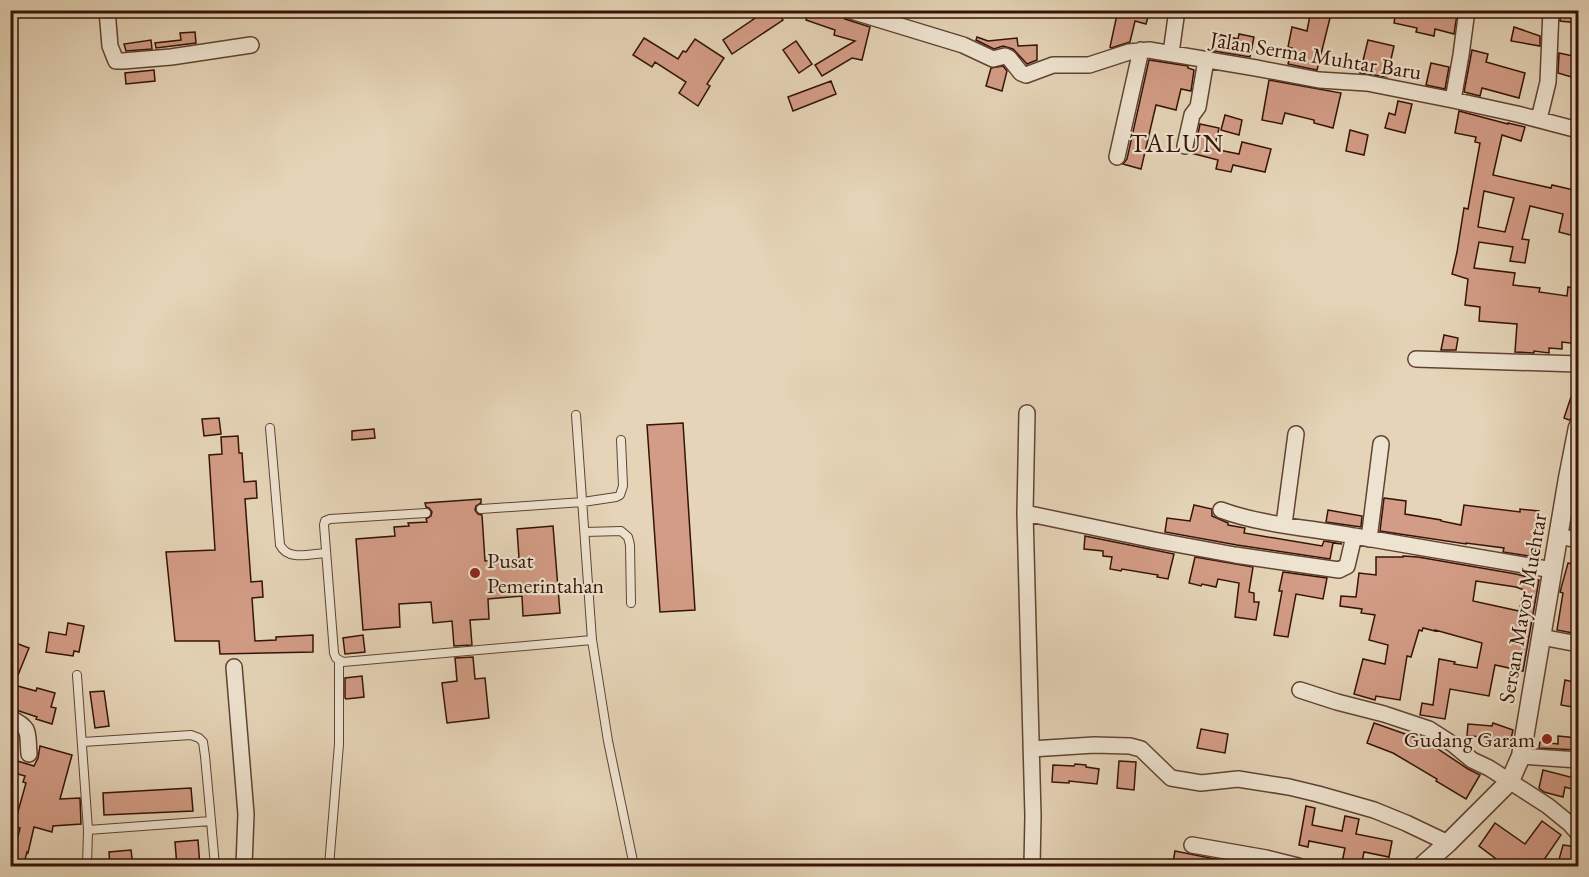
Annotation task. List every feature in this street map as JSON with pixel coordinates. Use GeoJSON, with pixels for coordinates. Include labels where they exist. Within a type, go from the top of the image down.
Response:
{"type":"FeatureCollection","features":[{"type":"Feature","properties":{"kind":"street"},"geometry":{"type":"LineString","coordinates":[[107,10],[110,46],[116,61],[171,57],[251,45]]}},
{"type":"Feature","properties":{"kind":"street","name":"Jalan Serma Muhtar Baru"},"geometry":{"type":"LineString","coordinates":[[848,10],[963,45],[993,59],[1005,56],[1021,73],[1026,75],[1053,65],[1089,65],[1129,52],[1149,50],[1319,80],[1367,83],[1539,119],[1578,130]]}},
{"type":"Feature","properties":{"kind":"street"},"geometry":{"type":"LineString","coordinates":[[1171,53],[1177,10]]}},
{"type":"Feature","properties":{"kind":"street"},"geometry":{"type":"LineString","coordinates":[[1453,100],[1467,10]]}},
{"type":"Feature","properties":{"kind":"street"},"geometry":{"type":"LineString","coordinates":[[1539,119],[1548,82],[1551,10]]}},
{"type":"Feature","properties":{"kind":"street"},"geometry":{"type":"LineString","coordinates":[[1117,157],[1141,50]]}},
{"type":"Feature","properties":{"kind":"street"},"geometry":{"type":"LineString","coordinates":[[1185,146],[1192,115],[1197,107],[1206,60]]}},
{"type":"Feature","properties":{"kind":"street"},"geometry":{"type":"LineString","coordinates":[[1416,359],[1578,364]]}},
{"type":"Feature","properties":{"kind":"street"},"geometry":{"type":"LineString","coordinates":[[1026,413],[1025,513],[1033,816],[1032,867]]}},
{"type":"Feature","properties":{"kind":"street","name":"Sersan Mayor Muchtar"},"geometry":{"type":"LineString","coordinates":[[1422,867],[1510,781],[1521,756],[1558,536],[1573,479],[1578,427]]}},
{"type":"Feature","properties":{"kind":"street"},"geometry":{"type":"LineString","coordinates":[[1284,524],[1296,434]]}},
{"type":"Feature","properties":{"kind":"street"},"geometry":{"type":"LineString","coordinates":[[1025,513],[1224,553],[1339,570],[1347,566],[1362,538],[1381,444]]}},
{"type":"Feature","properties":{"kind":"street"},"geometry":{"type":"LineString","coordinates":[[1221,510],[1257,520],[1553,570]]}},
{"type":"Feature","properties":{"kind":"street"},"geometry":{"type":"LineString","coordinates":[[1558,536],[1578,540]]}},
{"type":"Feature","properties":{"kind":"street"},"geometry":{"type":"LineString","coordinates":[[1541,637],[1578,644]]}},
{"type":"Feature","properties":{"kind":"street"},"geometry":{"type":"LineString","coordinates":[[234,667],[246,814],[244,867]]}},
{"type":"Feature","properties":{"kind":"street"},"geometry":{"type":"LineString","coordinates":[[1300,690],[1429,729],[1472,760],[1489,768],[1548,806],[1578,833]]}},
{"type":"Feature","properties":{"kind":"street"},"geometry":{"type":"LineString","coordinates":[[10,718],[23,724],[27,731],[29,754]]}},
{"type":"Feature","properties":{"kind":"street"},"geometry":{"type":"LineString","coordinates":[[1031,749],[1094,745],[1130,746],[1141,749],[1170,778],[1201,783],[1238,779],[1318,794],[1374,810],[1448,843]]}},
{"type":"Feature","properties":{"kind":"street"},"geometry":{"type":"LineString","coordinates":[[1521,756],[1578,760]]}},
{"type":"Feature","properties":{"kind":"street"},"geometry":{"type":"LineString","coordinates":[[1192,845],[1298,867]]}},
{"type":"Feature","properties":{"kind":"lane"},"geometry":{"type":"LineString","coordinates":[[576,415],[592,640],[608,741],[634,867]]}},
{"type":"Feature","properties":{"kind":"lane"},"geometry":{"type":"LineString","coordinates":[[270,428],[280,545],[289,555],[325,553]]}},
{"type":"Feature","properties":{"kind":"lane"},"geometry":{"type":"LineString","coordinates":[[481,509],[583,502],[616,497],[620,495],[623,486],[621,440]]}},
{"type":"Feature","properties":{"kind":"lane"},"geometry":{"type":"LineString","coordinates":[[329,867],[339,744],[339,661],[334,654],[324,525],[327,519],[426,513]]}},
{"type":"Feature","properties":{"kind":"lane"},"geometry":{"type":"LineString","coordinates":[[585,532],[621,531],[627,537],[630,544],[631,603]]}},
{"type":"Feature","properties":{"kind":"lane"},"geometry":{"type":"LineString","coordinates":[[339,661],[592,640]]}},
{"type":"Feature","properties":{"kind":"lane"},"geometry":{"type":"LineString","coordinates":[[77,675],[88,830],[87,867]]}},
{"type":"Feature","properties":{"kind":"lane"},"geometry":{"type":"LineString","coordinates":[[83,742],[191,735],[199,738],[203,742],[206,756],[215,867]]}},
{"type":"Feature","properties":{"kind":"lane"},"geometry":{"type":"LineString","coordinates":[[88,830],[210,821]]}},
{"type":"Feature","properties":{"kind":"building"},"geometry":{"type":"Polygon","coordinates":[[[767,10],[776,10],[783,20],[732,54],[723,40],[767,10]]]}},
{"type":"Feature","properties":{"kind":"building"},"geometry":{"type":"Polygon","coordinates":[[[809,10],[838,10],[845,19],[870,27],[862,60],[852,58],[822,76],[815,65],[855,41],[834,35],[835,30],[806,20],[809,10]]]}},
{"type":"Feature","properties":{"kind":"building"},"geometry":{"type":"Polygon","coordinates":[[[1118,10],[1150,10],[1146,24],[1135,21],[1130,42],[1111,48],[1110,47],[1118,10]]]}},
{"type":"Feature","properties":{"kind":"building"},"geometry":{"type":"Polygon","coordinates":[[[1311,10],[1331,14],[1317,70],[1288,64],[1292,48],[1288,47],[1292,27],[1307,31],[1311,10]]]}},
{"type":"Feature","properties":{"kind":"building"},"geometry":{"type":"Polygon","coordinates":[[[1421,10],[1440,10],[1457,14],[1454,34],[1435,29],[1434,36],[1416,32],[1417,28],[1394,23],[1396,11],[1420,17],[1421,10]]]}},
{"type":"Feature","properties":{"kind":"building"},"geometry":{"type":"Polygon","coordinates":[[[1561,10],[1578,10],[1578,23],[1560,21],[1561,10]]]}},
{"type":"Feature","properties":{"kind":"building"},"geometry":{"type":"Polygon","coordinates":[[[1514,27],[1540,36],[1540,46],[1511,41],[1514,27]]]}},
{"type":"Feature","properties":{"kind":"building"},"geometry":{"type":"Polygon","coordinates":[[[195,32],[196,43],[156,48],[155,43],[181,40],[180,33],[195,32]]]}},
{"type":"Feature","properties":{"kind":"building"},"geometry":{"type":"Polygon","coordinates":[[[1217,34],[1238,39],[1239,34],[1254,37],[1250,57],[1213,51],[1217,34]]]}},
{"type":"Feature","properties":{"kind":"building"},"geometry":{"type":"Polygon","coordinates":[[[977,37],[988,41],[1017,38],[1018,46],[1037,45],[1037,60],[1027,64],[1013,49],[1003,46],[994,49],[976,40],[977,37]]]}},
{"type":"Feature","properties":{"kind":"building"},"geometry":{"type":"Polygon","coordinates":[[[644,38],[678,59],[695,39],[724,58],[707,84],[710,86],[698,106],[679,93],[686,82],[655,62],[652,67],[633,55],[644,38]]]}},
{"type":"Feature","properties":{"kind":"building"},"geometry":{"type":"Polygon","coordinates":[[[151,40],[152,49],[126,51],[124,44],[151,40]]]}},
{"type":"Feature","properties":{"kind":"building"},"geometry":{"type":"Polygon","coordinates":[[[1368,40],[1394,46],[1387,77],[1360,73],[1368,40]]]}},
{"type":"Feature","properties":{"kind":"building"},"geometry":{"type":"Polygon","coordinates":[[[796,41],[812,64],[799,73],[783,50],[796,41]]]}},
{"type":"Feature","properties":{"kind":"building"},"geometry":{"type":"Polygon","coordinates":[[[1472,50],[1488,54],[1486,62],[1525,73],[1519,98],[1482,88],[1480,96],[1464,92],[1472,50]]]}},
{"type":"Feature","properties":{"kind":"building"},"geometry":{"type":"Polygon","coordinates":[[[1559,53],[1578,57],[1578,79],[1558,73],[1559,53]]]}},
{"type":"Feature","properties":{"kind":"building"},"geometry":{"type":"Polygon","coordinates":[[[1149,60],[1188,66],[1194,70],[1191,91],[1181,89],[1176,110],[1156,105],[1141,169],[1123,164],[1127,159],[1149,60]]]}},
{"type":"Feature","properties":{"kind":"building"},"geometry":{"type":"Polygon","coordinates":[[[1431,63],[1449,67],[1445,89],[1426,85],[1431,63]]]}},
{"type":"Feature","properties":{"kind":"building"},"geometry":{"type":"Polygon","coordinates":[[[1003,66],[1007,71],[1002,91],[986,86],[991,68],[1003,66]]]}},
{"type":"Feature","properties":{"kind":"building"},"geometry":{"type":"Polygon","coordinates":[[[154,70],[155,81],[126,84],[125,73],[154,70]]]}},
{"type":"Feature","properties":{"kind":"building"},"geometry":{"type":"Polygon","coordinates":[[[1269,80],[1341,93],[1333,128],[1314,123],[1314,120],[1285,113],[1282,124],[1262,120],[1269,80]]]}},
{"type":"Feature","properties":{"kind":"building"},"geometry":{"type":"Polygon","coordinates":[[[831,81],[836,94],[793,111],[788,97],[831,81]]]}},
{"type":"Feature","properties":{"kind":"building"},"geometry":{"type":"Polygon","coordinates":[[[1398,101],[1412,104],[1405,133],[1385,128],[1389,113],[1395,115],[1398,101]]]}},
{"type":"Feature","properties":{"kind":"building"},"geometry":{"type":"Polygon","coordinates":[[[1459,111],[1525,127],[1521,141],[1502,135],[1493,175],[1551,188],[1552,185],[1578,191],[1578,237],[1559,232],[1563,214],[1530,206],[1522,239],[1529,240],[1525,263],[1510,261],[1513,247],[1479,242],[1474,268],[1515,273],[1513,285],[1540,288],[1539,292],[1567,296],[1568,287],[1578,289],[1578,344],[1562,342],[1562,349],[1549,348],[1549,353],[1515,352],[1517,324],[1479,321],[1480,307],[1465,305],[1468,279],[1452,274],[1464,208],[1468,209],[1480,143],[1475,142],[1476,137],[1455,133],[1459,111]],[[1484,191],[1478,227],[1505,232],[1514,198],[1484,191]]]}},
{"type":"Feature","properties":{"kind":"building"},"geometry":{"type":"Polygon","coordinates":[[[1225,115],[1242,120],[1239,135],[1221,130],[1225,115]]]}},
{"type":"Feature","properties":{"kind":"building"},"geometry":{"type":"Polygon","coordinates":[[[1200,124],[1219,128],[1214,149],[1239,154],[1242,142],[1271,149],[1265,172],[1233,165],[1231,172],[1216,169],[1218,160],[1191,153],[1195,148],[1200,124]]]}},
{"type":"Feature","properties":{"kind":"building"},"geometry":{"type":"Polygon","coordinates":[[[1350,130],[1368,135],[1364,155],[1346,151],[1350,130]]]}},
{"type":"Feature","properties":{"kind":"building"},"geometry":{"type":"Polygon","coordinates":[[[1444,335],[1458,338],[1456,350],[1441,350],[1444,335]]]}},
{"type":"Feature","properties":{"kind":"building"},"geometry":{"type":"Polygon","coordinates":[[[1571,397],[1578,400],[1578,406],[1575,416],[1569,420],[1564,418],[1571,397]]]}},
{"type":"Feature","properties":{"kind":"building"},"geometry":{"type":"Polygon","coordinates":[[[219,418],[221,434],[204,436],[202,419],[219,418]]]}},
{"type":"Feature","properties":{"kind":"building"},"geometry":{"type":"Polygon","coordinates":[[[683,423],[695,610],[660,612],[647,425],[683,423]]]}},
{"type":"Feature","properties":{"kind":"building"},"geometry":{"type":"Polygon","coordinates":[[[374,429],[375,438],[352,440],[352,431],[374,429]]]}},
{"type":"Feature","properties":{"kind":"building"},"geometry":{"type":"Polygon","coordinates":[[[238,436],[244,482],[256,481],[257,498],[245,499],[251,582],[262,581],[263,597],[252,598],[255,641],[276,640],[276,637],[313,635],[313,652],[220,654],[219,641],[175,641],[166,552],[215,550],[209,455],[222,454],[221,437],[238,436]]]}},
{"type":"Feature","properties":{"kind":"building"},"geometry":{"type":"Polygon","coordinates":[[[1384,498],[1406,501],[1405,514],[1461,525],[1464,505],[1520,512],[1520,509],[1539,511],[1534,546],[1536,546],[1535,557],[1503,552],[1504,548],[1380,531],[1384,498]]]}},
{"type":"Feature","properties":{"kind":"building"},"geometry":{"type":"Polygon","coordinates":[[[481,499],[481,503],[476,506],[475,510],[482,515],[485,561],[519,558],[517,529],[553,526],[560,613],[523,616],[522,596],[488,599],[489,619],[470,620],[472,645],[454,646],[452,621],[433,623],[431,602],[399,604],[400,627],[363,630],[356,539],[395,536],[394,527],[409,526],[408,523],[427,522],[426,519],[431,516],[432,512],[425,503],[481,499]]]}},
{"type":"Feature","properties":{"kind":"building"},"geometry":{"type":"Polygon","coordinates":[[[1194,505],[1212,509],[1212,516],[1228,525],[1245,528],[1244,533],[1322,546],[1324,541],[1342,544],[1333,543],[1330,559],[1165,532],[1167,518],[1190,521],[1194,505]]]}},
{"type":"Feature","properties":{"kind":"building"},"geometry":{"type":"Polygon","coordinates":[[[1328,510],[1362,516],[1361,527],[1326,522],[1328,510]]]}},
{"type":"Feature","properties":{"kind":"building"},"geometry":{"type":"Polygon","coordinates":[[[1085,536],[1174,554],[1168,579],[1157,577],[1158,575],[1110,569],[1112,557],[1103,556],[1103,551],[1084,549],[1085,536]]]}},
{"type":"Feature","properties":{"kind":"building"},"geometry":{"type":"Polygon","coordinates":[[[1195,557],[1253,567],[1249,592],[1254,593],[1254,602],[1259,602],[1256,620],[1235,617],[1239,583],[1218,579],[1216,587],[1189,583],[1195,557]]]}},
{"type":"Feature","properties":{"kind":"building"},"geometry":{"type":"Polygon","coordinates":[[[1376,557],[1418,557],[1539,580],[1523,671],[1495,665],[1489,696],[1450,689],[1445,719],[1420,715],[1422,703],[1433,705],[1439,659],[1477,668],[1482,643],[1423,628],[1422,631],[1419,630],[1411,657],[1407,656],[1400,700],[1376,696],[1375,700],[1354,694],[1363,659],[1385,664],[1388,645],[1369,640],[1375,615],[1361,613],[1362,609],[1340,606],[1341,596],[1356,597],[1359,573],[1376,575],[1376,557]],[[1476,581],[1473,601],[1519,611],[1524,590],[1476,581]]]}},
{"type":"Feature","properties":{"kind":"building"},"geometry":{"type":"Polygon","coordinates":[[[1568,563],[1578,565],[1578,634],[1557,630],[1563,593],[1560,592],[1568,563]]]}},
{"type":"Feature","properties":{"kind":"building"},"geometry":{"type":"Polygon","coordinates":[[[1283,572],[1327,578],[1323,599],[1296,594],[1288,637],[1274,635],[1283,572]]]}},
{"type":"Feature","properties":{"kind":"building"},"geometry":{"type":"Polygon","coordinates":[[[68,623],[84,626],[79,652],[74,651],[73,656],[46,652],[49,632],[66,635],[68,623]]]}},
{"type":"Feature","properties":{"kind":"building"},"geometry":{"type":"Polygon","coordinates":[[[363,635],[365,652],[345,654],[343,638],[363,635]]]}},
{"type":"Feature","properties":{"kind":"building"},"geometry":{"type":"Polygon","coordinates":[[[10,641],[29,648],[14,685],[55,693],[51,707],[56,708],[52,724],[10,708],[10,641]]]}},
{"type":"Feature","properties":{"kind":"building"},"geometry":{"type":"Polygon","coordinates":[[[473,657],[475,679],[485,678],[489,718],[447,723],[442,683],[457,681],[455,658],[473,657]]]}},
{"type":"Feature","properties":{"kind":"building"},"geometry":{"type":"Polygon","coordinates":[[[362,676],[364,697],[346,699],[345,678],[362,676]]]}},
{"type":"Feature","properties":{"kind":"building"},"geometry":{"type":"Polygon","coordinates":[[[1565,680],[1578,683],[1578,708],[1561,705],[1565,680]]]}},
{"type":"Feature","properties":{"kind":"building"},"geometry":{"type":"Polygon","coordinates":[[[104,691],[109,726],[95,728],[90,692],[104,691]]]}},
{"type":"Feature","properties":{"kind":"building"},"geometry":{"type":"Polygon","coordinates":[[[1374,723],[1414,737],[1417,735],[1480,775],[1466,799],[1393,753],[1367,743],[1374,723]]]}},
{"type":"Feature","properties":{"kind":"building"},"geometry":{"type":"Polygon","coordinates":[[[1493,723],[1513,730],[1509,748],[1486,745],[1489,737],[1467,736],[1468,724],[1492,726],[1493,723]]]}},
{"type":"Feature","properties":{"kind":"building"},"geometry":{"type":"Polygon","coordinates":[[[1201,729],[1228,734],[1225,753],[1197,748],[1201,729]]]}},
{"type":"Feature","properties":{"kind":"building"},"geometry":{"type":"Polygon","coordinates":[[[1558,736],[1578,738],[1578,750],[1539,748],[1540,742],[1558,744],[1558,736]]]}},
{"type":"Feature","properties":{"kind":"building"},"geometry":{"type":"Polygon","coordinates":[[[40,746],[72,755],[60,799],[80,798],[81,824],[53,826],[52,832],[34,827],[23,867],[10,867],[20,828],[10,825],[10,813],[17,815],[26,783],[23,782],[25,776],[11,772],[14,760],[34,766],[40,746]]]}},
{"type":"Feature","properties":{"kind":"building"},"geometry":{"type":"Polygon","coordinates":[[[1119,761],[1136,762],[1134,790],[1117,788],[1119,761]]]}},
{"type":"Feature","properties":{"kind":"building"},"geometry":{"type":"Polygon","coordinates":[[[1075,764],[1099,769],[1097,784],[1052,782],[1053,765],[1074,766],[1075,764]]]}},
{"type":"Feature","properties":{"kind":"building"},"geometry":{"type":"Polygon","coordinates":[[[1543,770],[1578,779],[1578,791],[1565,787],[1563,797],[1544,792],[1539,788],[1543,770]]]}},
{"type":"Feature","properties":{"kind":"building"},"geometry":{"type":"Polygon","coordinates":[[[191,788],[193,811],[104,815],[103,793],[191,788]]]}},
{"type":"Feature","properties":{"kind":"building"},"geometry":{"type":"Polygon","coordinates":[[[1306,806],[1315,808],[1312,825],[1342,831],[1345,816],[1359,819],[1356,834],[1392,841],[1389,857],[1364,852],[1361,867],[1341,867],[1345,848],[1309,841],[1308,847],[1299,845],[1306,806]]]}},
{"type":"Feature","properties":{"kind":"building"},"geometry":{"type":"Polygon","coordinates":[[[1542,821],[1561,835],[1539,867],[1507,867],[1479,846],[1495,823],[1525,844],[1542,821]]]}},
{"type":"Feature","properties":{"kind":"building"},"geometry":{"type":"Polygon","coordinates":[[[198,840],[200,867],[177,867],[175,842],[198,840]]]}},
{"type":"Feature","properties":{"kind":"building"},"geometry":{"type":"Polygon","coordinates":[[[1563,845],[1578,847],[1578,867],[1557,867],[1563,845]]]}},
{"type":"Feature","properties":{"kind":"building"},"geometry":{"type":"Polygon","coordinates":[[[131,850],[133,867],[110,867],[109,852],[131,850]]]}},
{"type":"Feature","properties":{"kind":"building"},"geometry":{"type":"Polygon","coordinates":[[[1175,851],[1230,862],[1230,867],[1172,867],[1175,851]]]}},
{"type":"Feature","properties":{"kind":"place","name":"Pusat Pemerintahan"},"geometry":{"type":"Point","coordinates":[475,573]}},
{"type":"Feature","properties":{"kind":"place","name":"Gudang Garam"},"geometry":{"type":"Point","coordinates":[1547,739]}},
{"type":"Feature","properties":{"kind":"district","name":"TALUN"},"geometry":{"type":"Point","coordinates":[1177,143]}}]}
